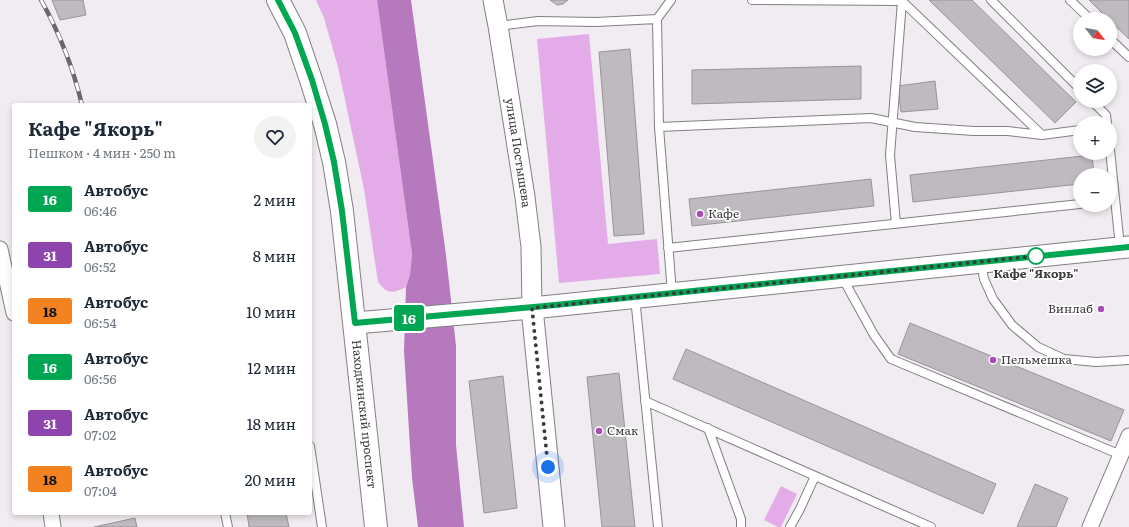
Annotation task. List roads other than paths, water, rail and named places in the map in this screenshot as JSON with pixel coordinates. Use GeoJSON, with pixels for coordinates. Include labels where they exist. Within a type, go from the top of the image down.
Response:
{"type":"FeatureCollection","features":[{"type":"Feature","properties":{"kind":"main road","name":"Находкинский проспект"},"geometry":{"type":"LineString","coordinates":[[278,0],[295,33],[312,99],[325,124],[334,162],[341,204],[355,323],[376,527]]}},
{"type":"Feature","properties":{"kind":"main road"},"geometry":{"type":"LineString","coordinates":[[355,323],[532,308],[1125,247]]}},
{"type":"Feature","properties":{"kind":"main road"},"geometry":{"type":"LineString","coordinates":[[532,308],[554,527]]}},
{"type":"Feature","properties":{"kind":"street","name":"улица Постышева"},"geometry":{"type":"LineString","coordinates":[[493,0],[525,197],[531,247],[532,308]]}},
{"type":"Feature","properties":{"kind":"street"},"geometry":{"type":"LineString","coordinates":[[0,249],[12,304]]}},
{"type":"Feature","properties":{"kind":"street"},"geometry":{"type":"LineString","coordinates":[[1090,527],[1129,436]]}},
{"type":"Feature","properties":{"kind":"street"},"geometry":{"type":"LineString","coordinates":[[51,515],[54,527]]}},
{"type":"Feature","properties":{"kind":"lane"},"geometry":{"type":"LineString","coordinates":[[672,0],[657,19],[659,127],[672,293]]}},
{"type":"Feature","properties":{"kind":"lane"},"geometry":{"type":"LineString","coordinates":[[752,0],[902,1],[1042,135]]}},
{"type":"Feature","properties":{"kind":"lane"},"geometry":{"type":"LineString","coordinates":[[991,0],[1073,82]]}},
{"type":"Feature","properties":{"kind":"lane"},"geometry":{"type":"LineString","coordinates":[[1070,0],[1083,12]]}},
{"type":"Feature","properties":{"kind":"lane"},"geometry":{"type":"LineString","coordinates":[[896,224],[890,155],[902,1]]}},
{"type":"Feature","properties":{"kind":"lane"},"geometry":{"type":"LineString","coordinates":[[498,26],[538,21],[596,22],[657,19]]}},
{"type":"Feature","properties":{"kind":"lane"},"geometry":{"type":"LineString","coordinates":[[1117,46],[1129,57]]}},
{"type":"Feature","properties":{"kind":"lane"},"geometry":{"type":"LineString","coordinates":[[1099,108],[1106,116]]}},
{"type":"Feature","properties":{"kind":"lane"},"geometry":{"type":"LineString","coordinates":[[659,127],[871,118],[915,127],[1008,131],[1042,135],[1073,131]]}},
{"type":"Feature","properties":{"kind":"lane"},"geometry":{"type":"LineString","coordinates":[[668,248],[1073,205]]}},
{"type":"Feature","properties":{"kind":"lane"},"geometry":{"type":"LineString","coordinates":[[1116,212],[1125,247]]}},
{"type":"Feature","properties":{"kind":"lane"},"geometry":{"type":"LineString","coordinates":[[981,262],[984,278],[992,299],[1012,325],[1038,347],[1064,359],[1096,362],[1129,360]]}},
{"type":"Feature","properties":{"kind":"lane"},"geometry":{"type":"LineString","coordinates":[[841,276],[874,335],[891,359],[1121,455]]}},
{"type":"Feature","properties":{"kind":"lane"},"geometry":{"type":"LineString","coordinates":[[636,297],[658,527]]}},
{"type":"Feature","properties":{"kind":"lane"},"geometry":{"type":"LineString","coordinates":[[645,401],[931,527]]}},
{"type":"Feature","properties":{"kind":"lane"},"geometry":{"type":"LineString","coordinates":[[708,428],[741,519],[741,527]]}},
{"type":"Feature","properties":{"kind":"lane"},"geometry":{"type":"LineString","coordinates":[[312,460],[322,527]]}},
{"type":"Feature","properties":{"kind":"lane"},"geometry":{"type":"LineString","coordinates":[[790,527],[815,476]]}},
{"type":"Feature","properties":{"kind":"lane"},"geometry":{"type":"LineString","coordinates":[[225,515],[228,527]]}},
{"type":"Feature","properties":{"kind":"railway"},"geometry":{"type":"LineString","coordinates":[[41,0],[65,51],[81,103]]}},
{"type":"Feature","properties":{"kind":"place","name":"Кафе"},"geometry":{"type":"Point","coordinates":[700,214]}},
{"type":"Feature","properties":{"kind":"place","name":"Кафе \"Якорь\""},"geometry":{"type":"Point","coordinates":[1036,256]}},
{"type":"Feature","properties":{"kind":"place","name":"Винлаб"},"geometry":{"type":"Point","coordinates":[1101,309]}},
{"type":"Feature","properties":{"kind":"place","name":"Пельмешка"},"geometry":{"type":"Point","coordinates":[993,360]}},
{"type":"Feature","properties":{"kind":"place","name":"Смак"},"geometry":{"type":"Point","coordinates":[599,431]}}]}
